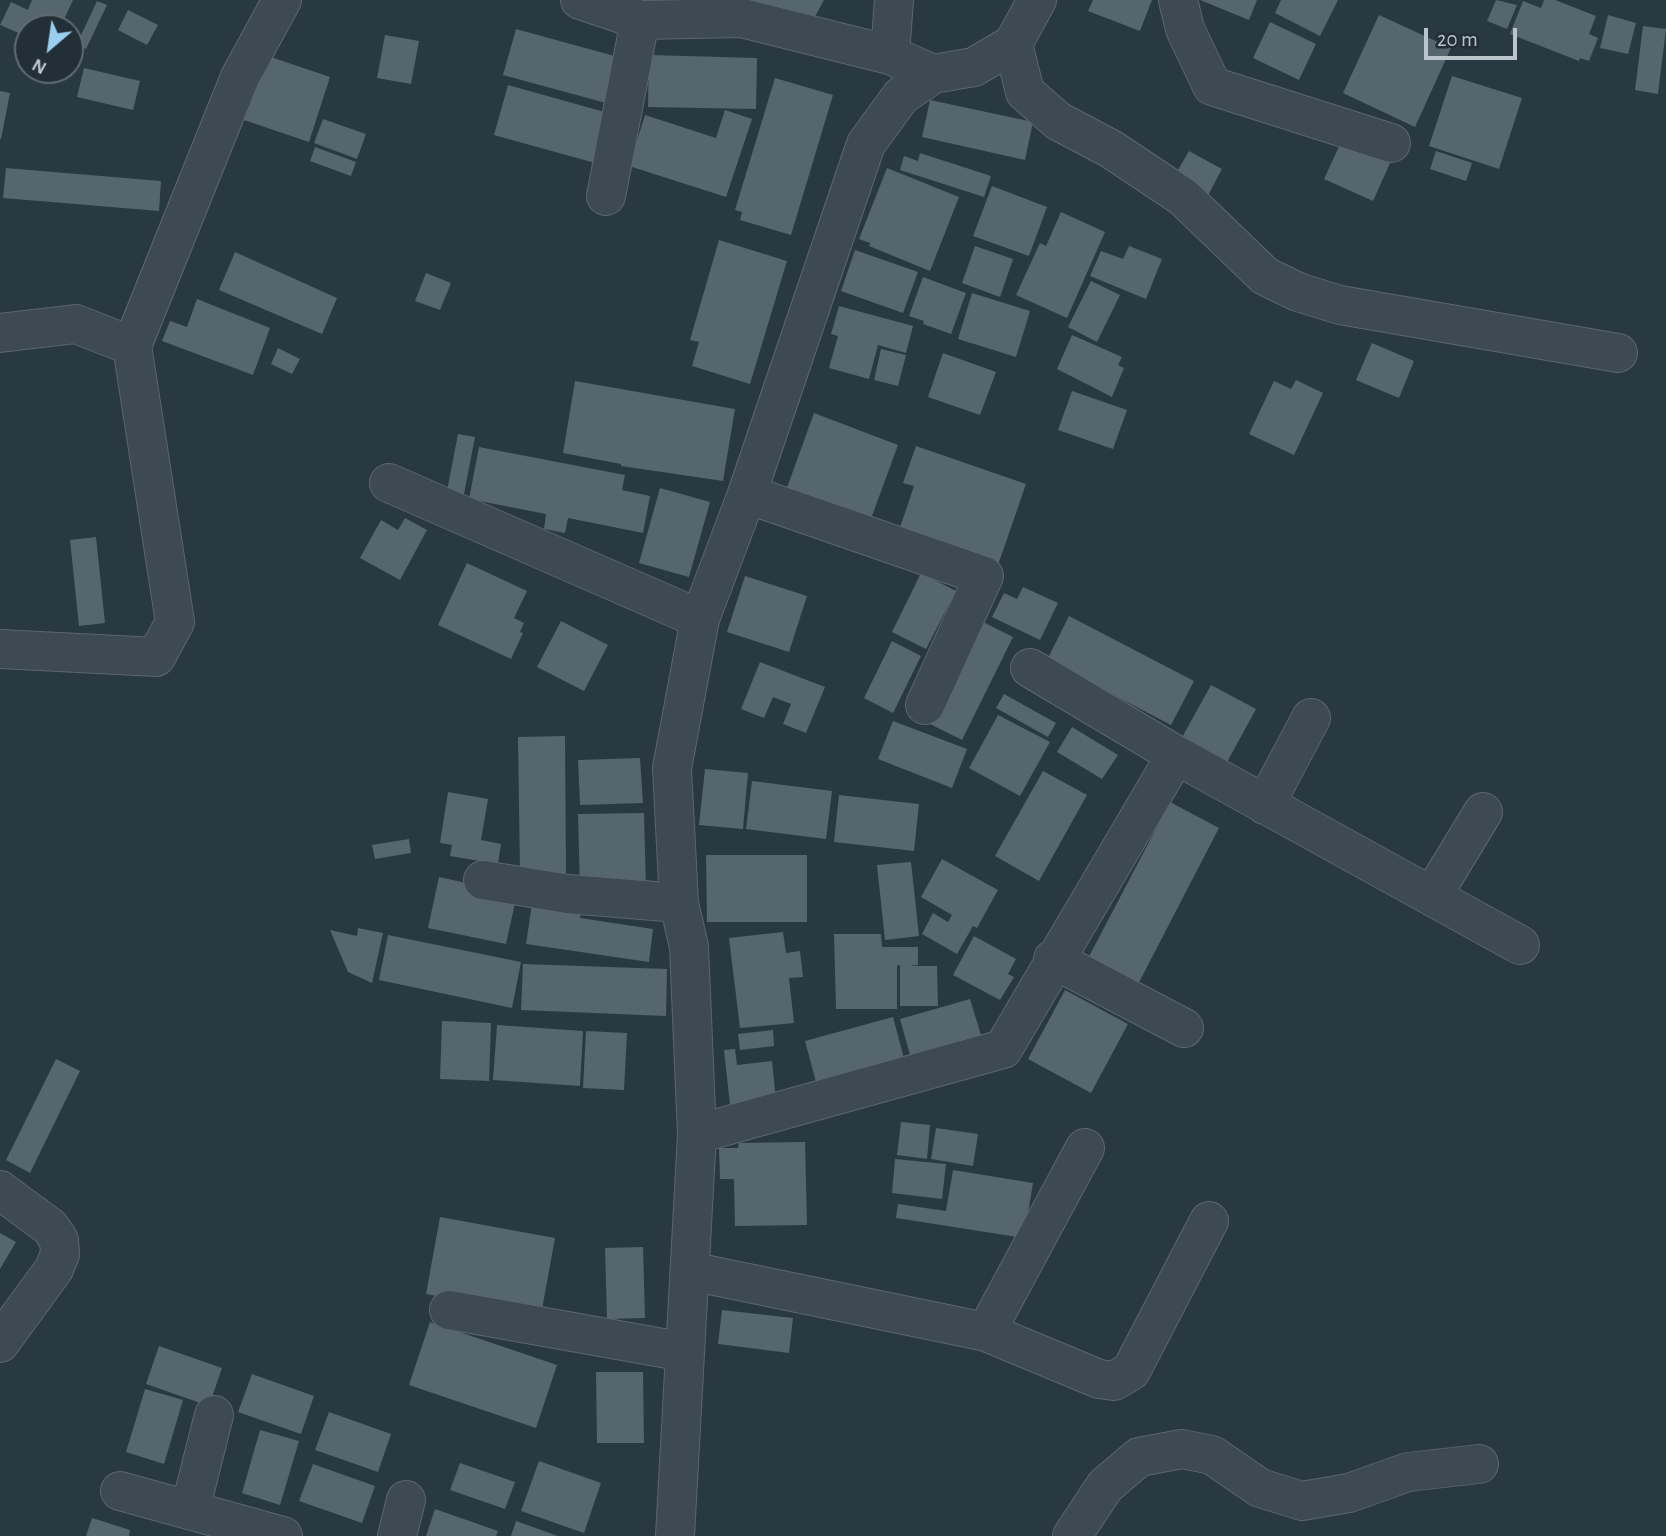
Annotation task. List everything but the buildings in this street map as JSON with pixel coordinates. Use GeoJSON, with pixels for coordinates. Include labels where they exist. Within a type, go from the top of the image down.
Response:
{"type":"FeatureCollection","features":[{"type":"Feature","properties":{"kind":"street"},"geometry":{"type":"LineString","coordinates":[[0,649],[156,657],[175,622],[132,346],[240,78],[282,0]]}},
{"type":"Feature","properties":{"kind":"street"},"geometry":{"type":"LineString","coordinates":[[580,0],[640,20],[745,9],[890,55],[933,74]]}},
{"type":"Feature","properties":{"kind":"street"},"geometry":{"type":"LineString","coordinates":[[890,55],[894,0]]}},
{"type":"Feature","properties":{"kind":"street"},"geometry":{"type":"LineString","coordinates":[[675,1536],[697,1134],[690,947],[679,903],[672,768],[700,619],[747,494],[866,145],[901,96],[933,74],[974,67],[1013,44],[1037,0]]}},
{"type":"Feature","properties":{"kind":"street"},"geometry":{"type":"LineString","coordinates":[[1178,0],[1185,29],[1212,86],[1391,143]]}},
{"type":"Feature","properties":{"kind":"street"},"geometry":{"type":"LineString","coordinates":[[606,196],[640,20]]}},
{"type":"Feature","properties":{"kind":"street"},"geometry":{"type":"LineString","coordinates":[[1013,44],[1025,92],[1058,121],[1111,149],[1183,197],[1265,276],[1298,292],[1340,305],[1618,354]]}},
{"type":"Feature","properties":{"kind":"street"},"geometry":{"type":"LineString","coordinates":[[0,333],[76,324],[132,346]]}},
{"type":"Feature","properties":{"kind":"street"},"geometry":{"type":"LineString","coordinates":[[388,483],[700,619]]}},
{"type":"Feature","properties":{"kind":"street"},"geometry":{"type":"LineString","coordinates":[[747,494],[984,576],[925,705]]}},
{"type":"Feature","properties":{"kind":"street"},"geometry":{"type":"LineString","coordinates":[[1030,668],[1176,755],[1520,945]]}},
{"type":"Feature","properties":{"kind":"street"},"geometry":{"type":"LineString","coordinates":[[1265,805],[1311,718]]}},
{"type":"Feature","properties":{"kind":"street"},"geometry":{"type":"LineString","coordinates":[[697,1134],[1003,1049],[1176,755]]}},
{"type":"Feature","properties":{"kind":"street"},"geometry":{"type":"LineString","coordinates":[[1432,896],[1483,812]]}},
{"type":"Feature","properties":{"kind":"street"},"geometry":{"type":"LineString","coordinates":[[483,880],[568,894],[679,903]]}},
{"type":"Feature","properties":{"kind":"street"},"geometry":{"type":"LineString","coordinates":[[1053,960],[1184,1028]]}},
{"type":"Feature","properties":{"kind":"street"},"geometry":{"type":"LineString","coordinates":[[986,1332],[1085,1148]]}},
{"type":"Feature","properties":{"kind":"street"},"geometry":{"type":"LineString","coordinates":[[0,1190],[50,1227],[59,1240],[60,1254],[54,1269],[0,1343]]}},
{"type":"Feature","properties":{"kind":"street"},"geometry":{"type":"LineString","coordinates":[[690,1272],[986,1332],[1098,1379],[1114,1381],[1131,1371],[1209,1221]]}},
{"type":"Feature","properties":{"kind":"street"},"geometry":{"type":"LineString","coordinates":[[449,1310],[685,1352]]}},
{"type":"Feature","properties":{"kind":"street"},"geometry":{"type":"LineString","coordinates":[[190,1510],[214,1415]]}},
{"type":"Feature","properties":{"kind":"street"},"geometry":{"type":"LineString","coordinates":[[1072,1536],[1105,1486],[1139,1457],[1182,1449],[1212,1455],[1260,1488],[1302,1501],[1349,1493],[1408,1472],[1479,1464]]}},
{"type":"Feature","properties":{"kind":"street"},"geometry":{"type":"LineString","coordinates":[[120,1491],[283,1536]]}}]}
